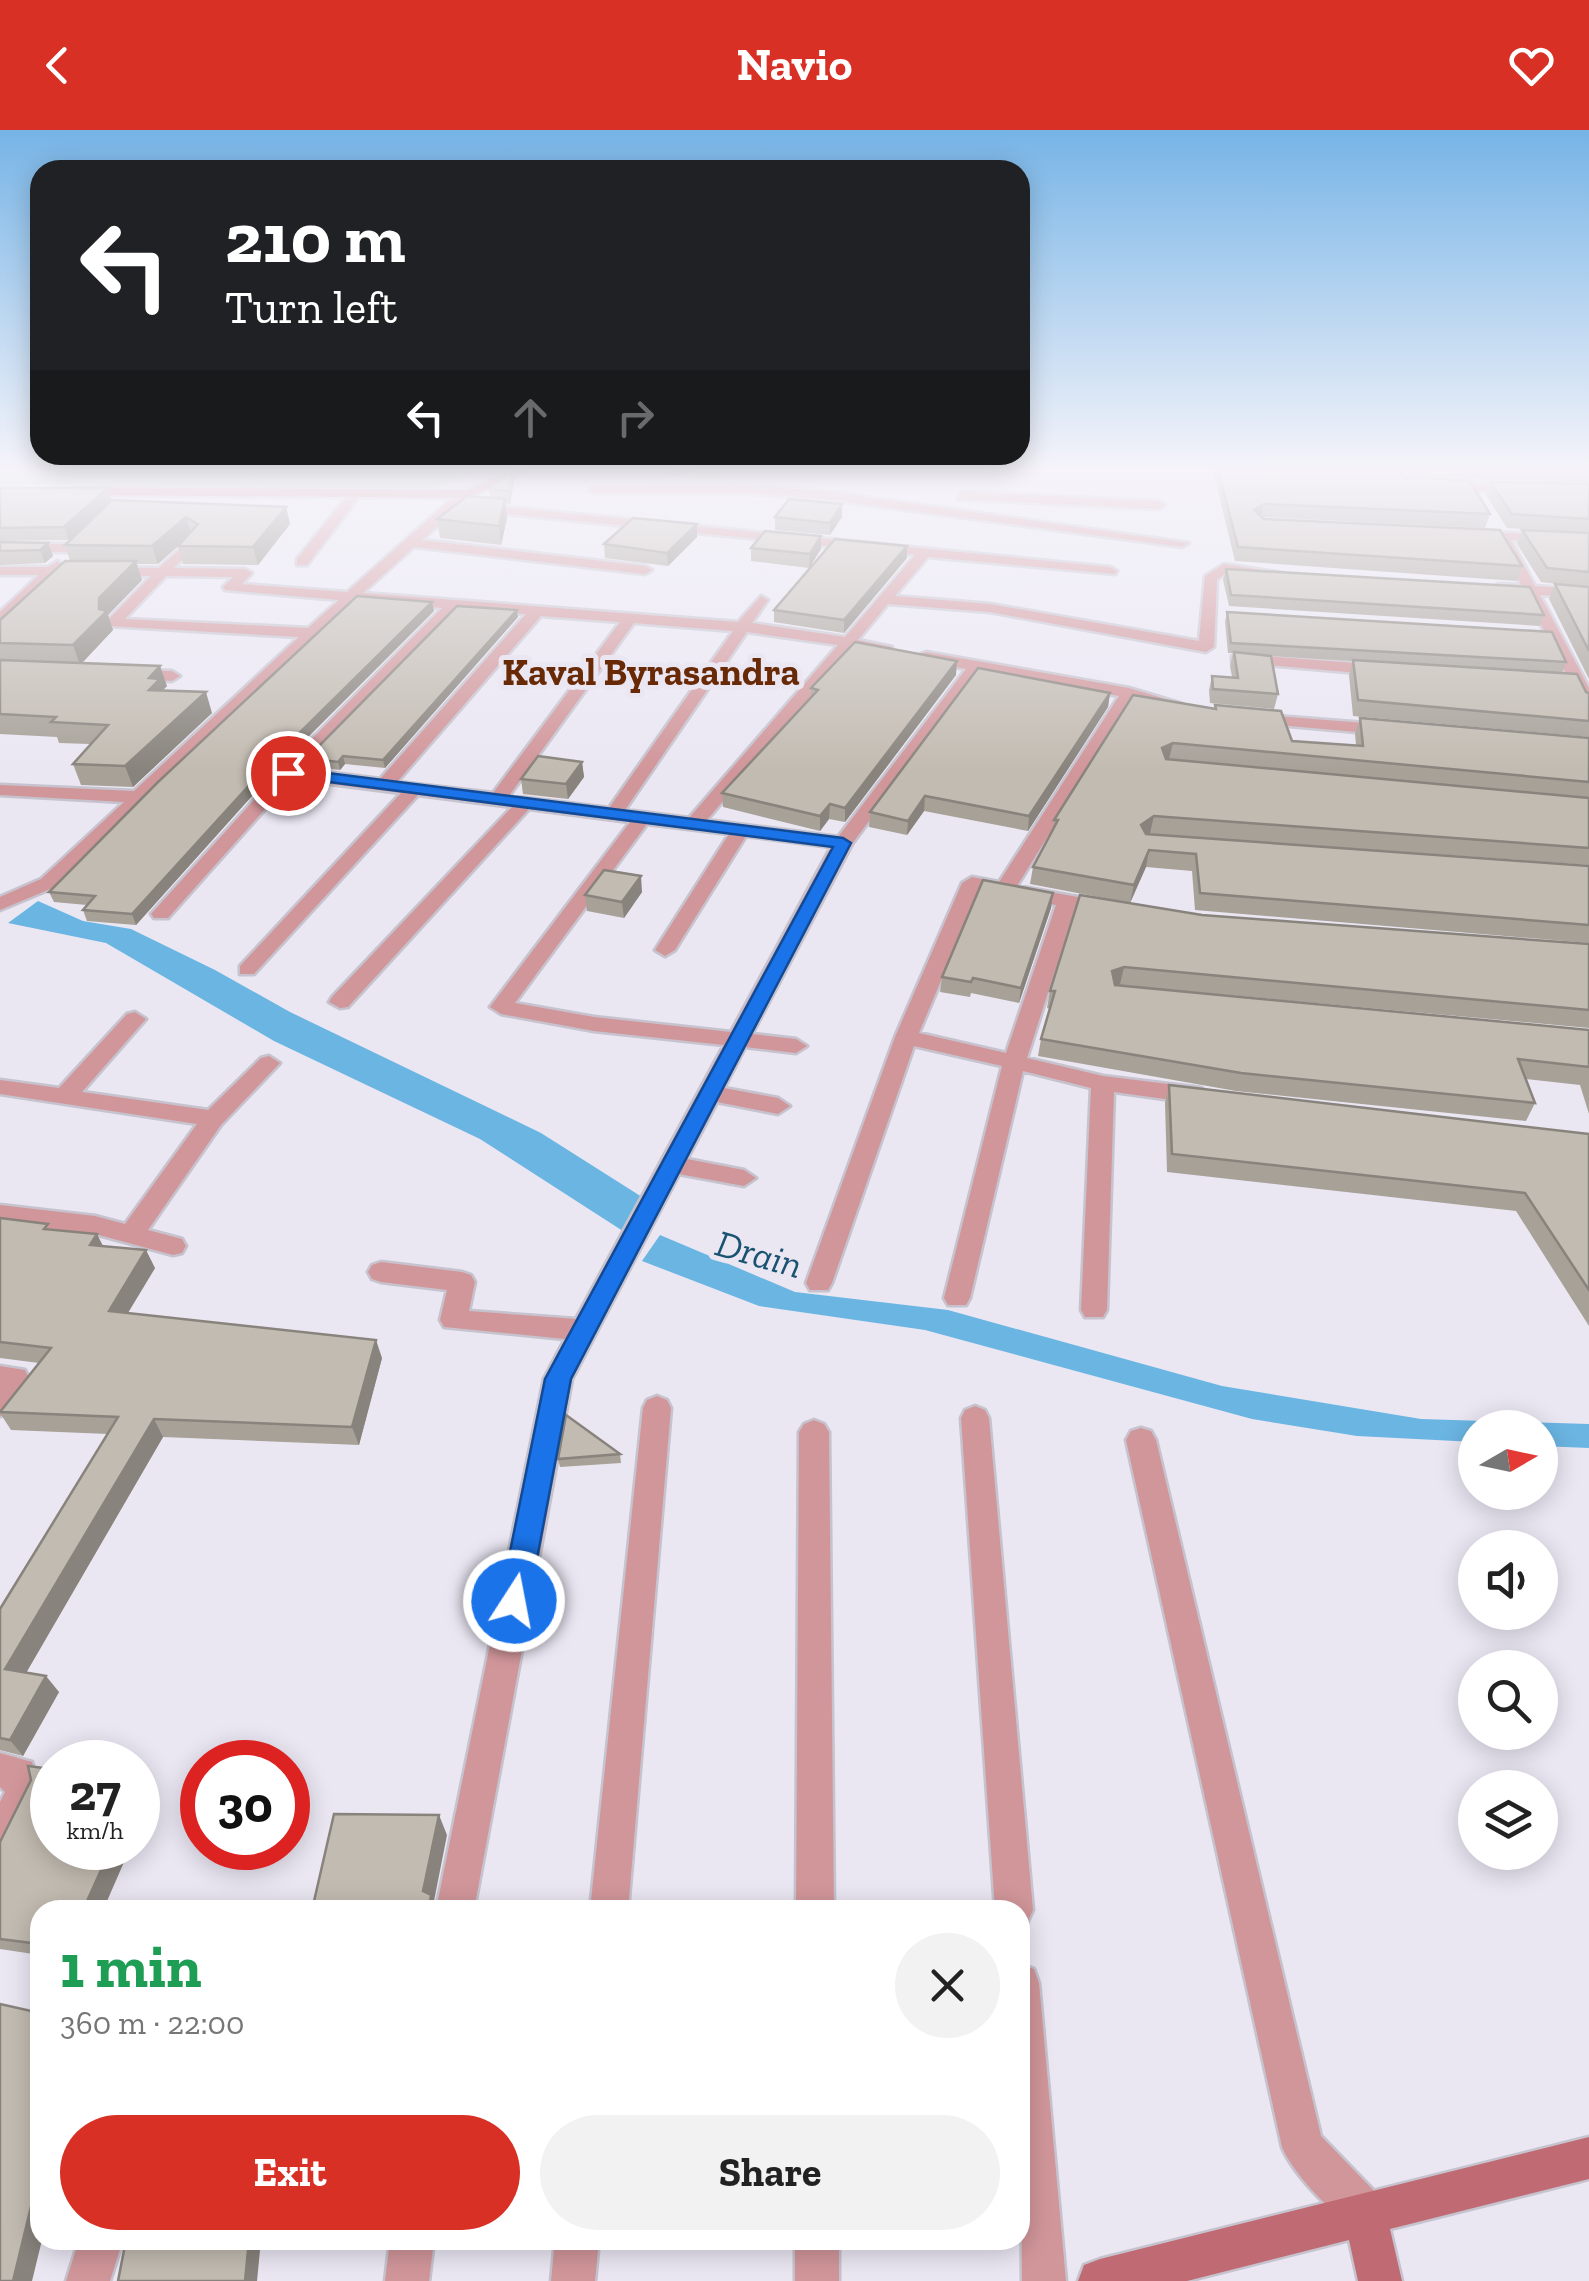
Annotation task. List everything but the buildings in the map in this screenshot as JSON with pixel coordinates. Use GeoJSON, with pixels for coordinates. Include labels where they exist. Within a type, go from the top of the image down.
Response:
{"type":"FeatureCollection","features":[{"type":"Feature","properties":{"kind":"street"},"geometry":{"type":"LineString","coordinates":[[0,571],[33,570]]}},
{"type":"Feature","properties":{"kind":"street"},"geometry":{"type":"LineString","coordinates":[[0,620],[53,570]]}},
{"type":"Feature","properties":{"kind":"street"},"geometry":{"type":"LineString","coordinates":[[96,570],[245,573],[230,587],[740,630],[782,630],[1128,693],[1188,710]]}},
{"type":"Feature","properties":{"kind":"street"},"geometry":{"type":"LineString","coordinates":[[0,904],[48,883],[379,570]]}},
{"type":"Feature","properties":{"kind":"street"},"geometry":{"type":"LineString","coordinates":[[695,823],[910,570]]}},
{"type":"Feature","properties":{"kind":"street"},"geometry":{"type":"LineString","coordinates":[[1104,570],[1110,571]]}},
{"type":"Feature","properties":{"kind":"street"},"geometry":{"type":"LineString","coordinates":[[886,600],[990,608],[1206,648],[1210,579],[1221,570]]}},
{"type":"Feature","properties":{"kind":"street"},"geometry":{"type":"LineString","coordinates":[[1251,570],[1292,574]]}},
{"type":"Feature","properties":{"kind":"street"},"geometry":{"type":"LineString","coordinates":[[1523,570],[1589,703]]}},
{"type":"Feature","properties":{"kind":"street"},"geometry":{"type":"LineString","coordinates":[[166,571],[113,623],[312,633]]}},
{"type":"Feature","properties":{"kind":"street"},"geometry":{"type":"LineString","coordinates":[[1477,586],[1589,594]]}},
{"type":"Feature","properties":{"kind":"street"},"geometry":{"type":"LineString","coordinates":[[613,815],[761,600]]}},
{"type":"Feature","properties":{"kind":"street"},"geometry":{"type":"LineString","coordinates":[[161,914],[288,773],[454,604]]}},
{"type":"Feature","properties":{"kind":"street"},"geometry":{"type":"LineString","coordinates":[[384,786],[536,611]]}},
{"type":"Feature","properties":{"kind":"street"},"geometry":{"type":"LineString","coordinates":[[1208,612],[1227,614]]}},
{"type":"Feature","properties":{"kind":"street"},"geometry":{"type":"LineString","coordinates":[[496,801],[628,620]]}},
{"type":"Feature","properties":{"kind":"street"},"geometry":{"type":"LineString","coordinates":[[1534,634],[1553,635]]}},
{"type":"Feature","properties":{"kind":"street"},"geometry":{"type":"LineString","coordinates":[[1234,658],[1408,672]]}},
{"type":"Feature","properties":{"kind":"street"},"geometry":{"type":"LineString","coordinates":[[456,1900],[558,1379],[843,843],[976,666]]}},
{"type":"Feature","properties":{"kind":"street"},"geometry":{"type":"LineString","coordinates":[[115,675],[172,676]]}},
{"type":"Feature","properties":{"kind":"street"},"geometry":{"type":"LineString","coordinates":[[1558,681],[1576,682]]}},
{"type":"Feature","properties":{"kind":"street"},"geometry":{"type":"LineString","coordinates":[[1004,890],[1128,693]]}},
{"type":"Feature","properties":{"kind":"street"},"geometry":{"type":"LineString","coordinates":[[1226,716],[1417,732]]}},
{"type":"Feature","properties":{"kind":"street"},"geometry":{"type":"LineString","coordinates":[[288,773],[843,843]]}},
{"type":"Feature","properties":{"kind":"street"},"geometry":{"type":"LineString","coordinates":[[0,790],[139,797]]}},
{"type":"Feature","properties":{"kind":"street"},"geometry":{"type":"LineString","coordinates":[[248,970],[414,790]]}},
{"type":"Feature","properties":{"kind":"street"},"geometry":{"type":"LineString","coordinates":[[340,1002],[524,804]]}},
{"type":"Feature","properties":{"kind":"street"},"geometry":{"type":"LineString","coordinates":[[643,817],[501,1007],[594,1024],[796,1046]]}},
{"type":"Feature","properties":{"kind":"street"},"geometry":{"type":"LineString","coordinates":[[664,950],[740,830]]}},
{"type":"Feature","properties":{"kind":"street"},"geometry":{"type":"LineString","coordinates":[[820,1282],[906,1037],[972,883],[1132,913]]}},
{"type":"Feature","properties":{"kind":"street"},"geometry":{"type":"LineString","coordinates":[[956,1298],[1014,1062],[1067,902]]}},
{"type":"Feature","properties":{"kind":"street"},"geometry":{"type":"LineString","coordinates":[[64,1097],[136,1019]]}},
{"type":"Feature","properties":{"kind":"street"},"geometry":{"type":"LineString","coordinates":[[906,1037],[1103,1084],[1216,1098]]}},
{"type":"Feature","properties":{"kind":"street"},"geometry":{"type":"LineString","coordinates":[[130,1236],[212,1119],[268,1063]]}},
{"type":"Feature","properties":{"kind":"street"},"geometry":{"type":"LineString","coordinates":[[1094,1310],[1103,1084]]}},
{"type":"Feature","properties":{"kind":"street"},"geometry":{"type":"LineString","coordinates":[[0,1087],[212,1119]]}},
{"type":"Feature","properties":{"kind":"street"},"geometry":{"type":"LineString","coordinates":[[710,1093],[778,1106]]}},
{"type":"Feature","properties":{"kind":"street"},"geometry":{"type":"LineString","coordinates":[[671,1164],[744,1178]]}},
{"type":"Feature","properties":{"kind":"street"},"geometry":{"type":"LineString","coordinates":[[0,1214],[95,1225],[172,1246]]}},
{"type":"Feature","properties":{"kind":"street"},"geometry":{"type":"LineString","coordinates":[[381,1272],[462,1282],[454,1320],[584,1330]]}},
{"type":"Feature","properties":{"kind":"street"},"geometry":{"type":"LineString","coordinates":[[0,1377],[14,1378],[0,1404]]}},
{"type":"Feature","properties":{"kind":"street"},"geometry":{"type":"LineString","coordinates":[[609,1900],[657,1408]]}},
{"type":"Feature","properties":{"kind":"street"},"geometry":{"type":"LineString","coordinates":[[975,1418],[1013,1900]]}},
{"type":"Feature","properties":{"kind":"street"},"geometry":{"type":"LineString","coordinates":[[814,1432],[816,1900]]}},
{"type":"Feature","properties":{"kind":"street"},"geometry":{"type":"LineString","coordinates":[[1141,1440],[1303,2147],[1365,2212],[1380,2281]]}},
{"type":"Feature","properties":{"kind":"street"},"geometry":{"type":"LineString","coordinates":[[0,1770],[20,1774],[23,1792],[0,1842]]}},
{"type":"Feature","properties":{"kind":"street"},"geometry":{"type":"LineString","coordinates":[[1030,2107],[1044,2281]]}},
{"type":"Feature","properties":{"kind":"street"},"geometry":{"type":"LineString","coordinates":[[1100,2281],[1589,2158]]}},
{"type":"Feature","properties":{"kind":"street"},"geometry":{"type":"LineString","coordinates":[[88,2281],[98,2250]]}},
{"type":"Feature","properties":{"kind":"street"},"geometry":{"type":"LineString","coordinates":[[407,2281],[411,2250]]}},
{"type":"Feature","properties":{"kind":"street"},"geometry":{"type":"LineString","coordinates":[[573,2281],[576,2250]]}},
{"type":"Feature","properties":{"kind":"street"},"geometry":{"type":"LineString","coordinates":[[817,2250],[817,2281]]}},
{"type":"Feature","properties":{"kind":"water"},"geometry":{"type":"Polygon","coordinates":[[[38,901],[83,921],[131,929],[290,1012],[541,1133],[642,1197],[626,1233],[480,1139],[274,1041],[106,943],[8,923],[38,901]]]}},
{"type":"Feature","properties":{"kind":"water"},"geometry":{"type":"Polygon","coordinates":[[[660,1235],[795,1292],[948,1310],[1222,1386],[1421,1419],[1458,1420],[1458,1441],[1357,1436],[1252,1419],[925,1330],[759,1306],[642,1261],[660,1235]]]}},
{"type":"Feature","properties":{"kind":"water"},"geometry":{"type":"Polygon","coordinates":[[[1558,1423],[1589,1424],[1589,1448],[1558,1447],[1558,1423]]]}},
{"type":"Feature","properties":{"kind":"district","name":"Kaval Byrasandra"},"geometry":{"type":"Point","coordinates":[651,672]}},
{"type":"Feature","properties":{"kind":"route"},"geometry":{"type":"LineString","coordinates":[[288,773],[843,843],[558,1379],[514,1601]]}},
{"type":"Feature","properties":{"kind":"water label","name":"Drain"},"geometry":{"type":"Point","coordinates":[759,1254]}}]}
